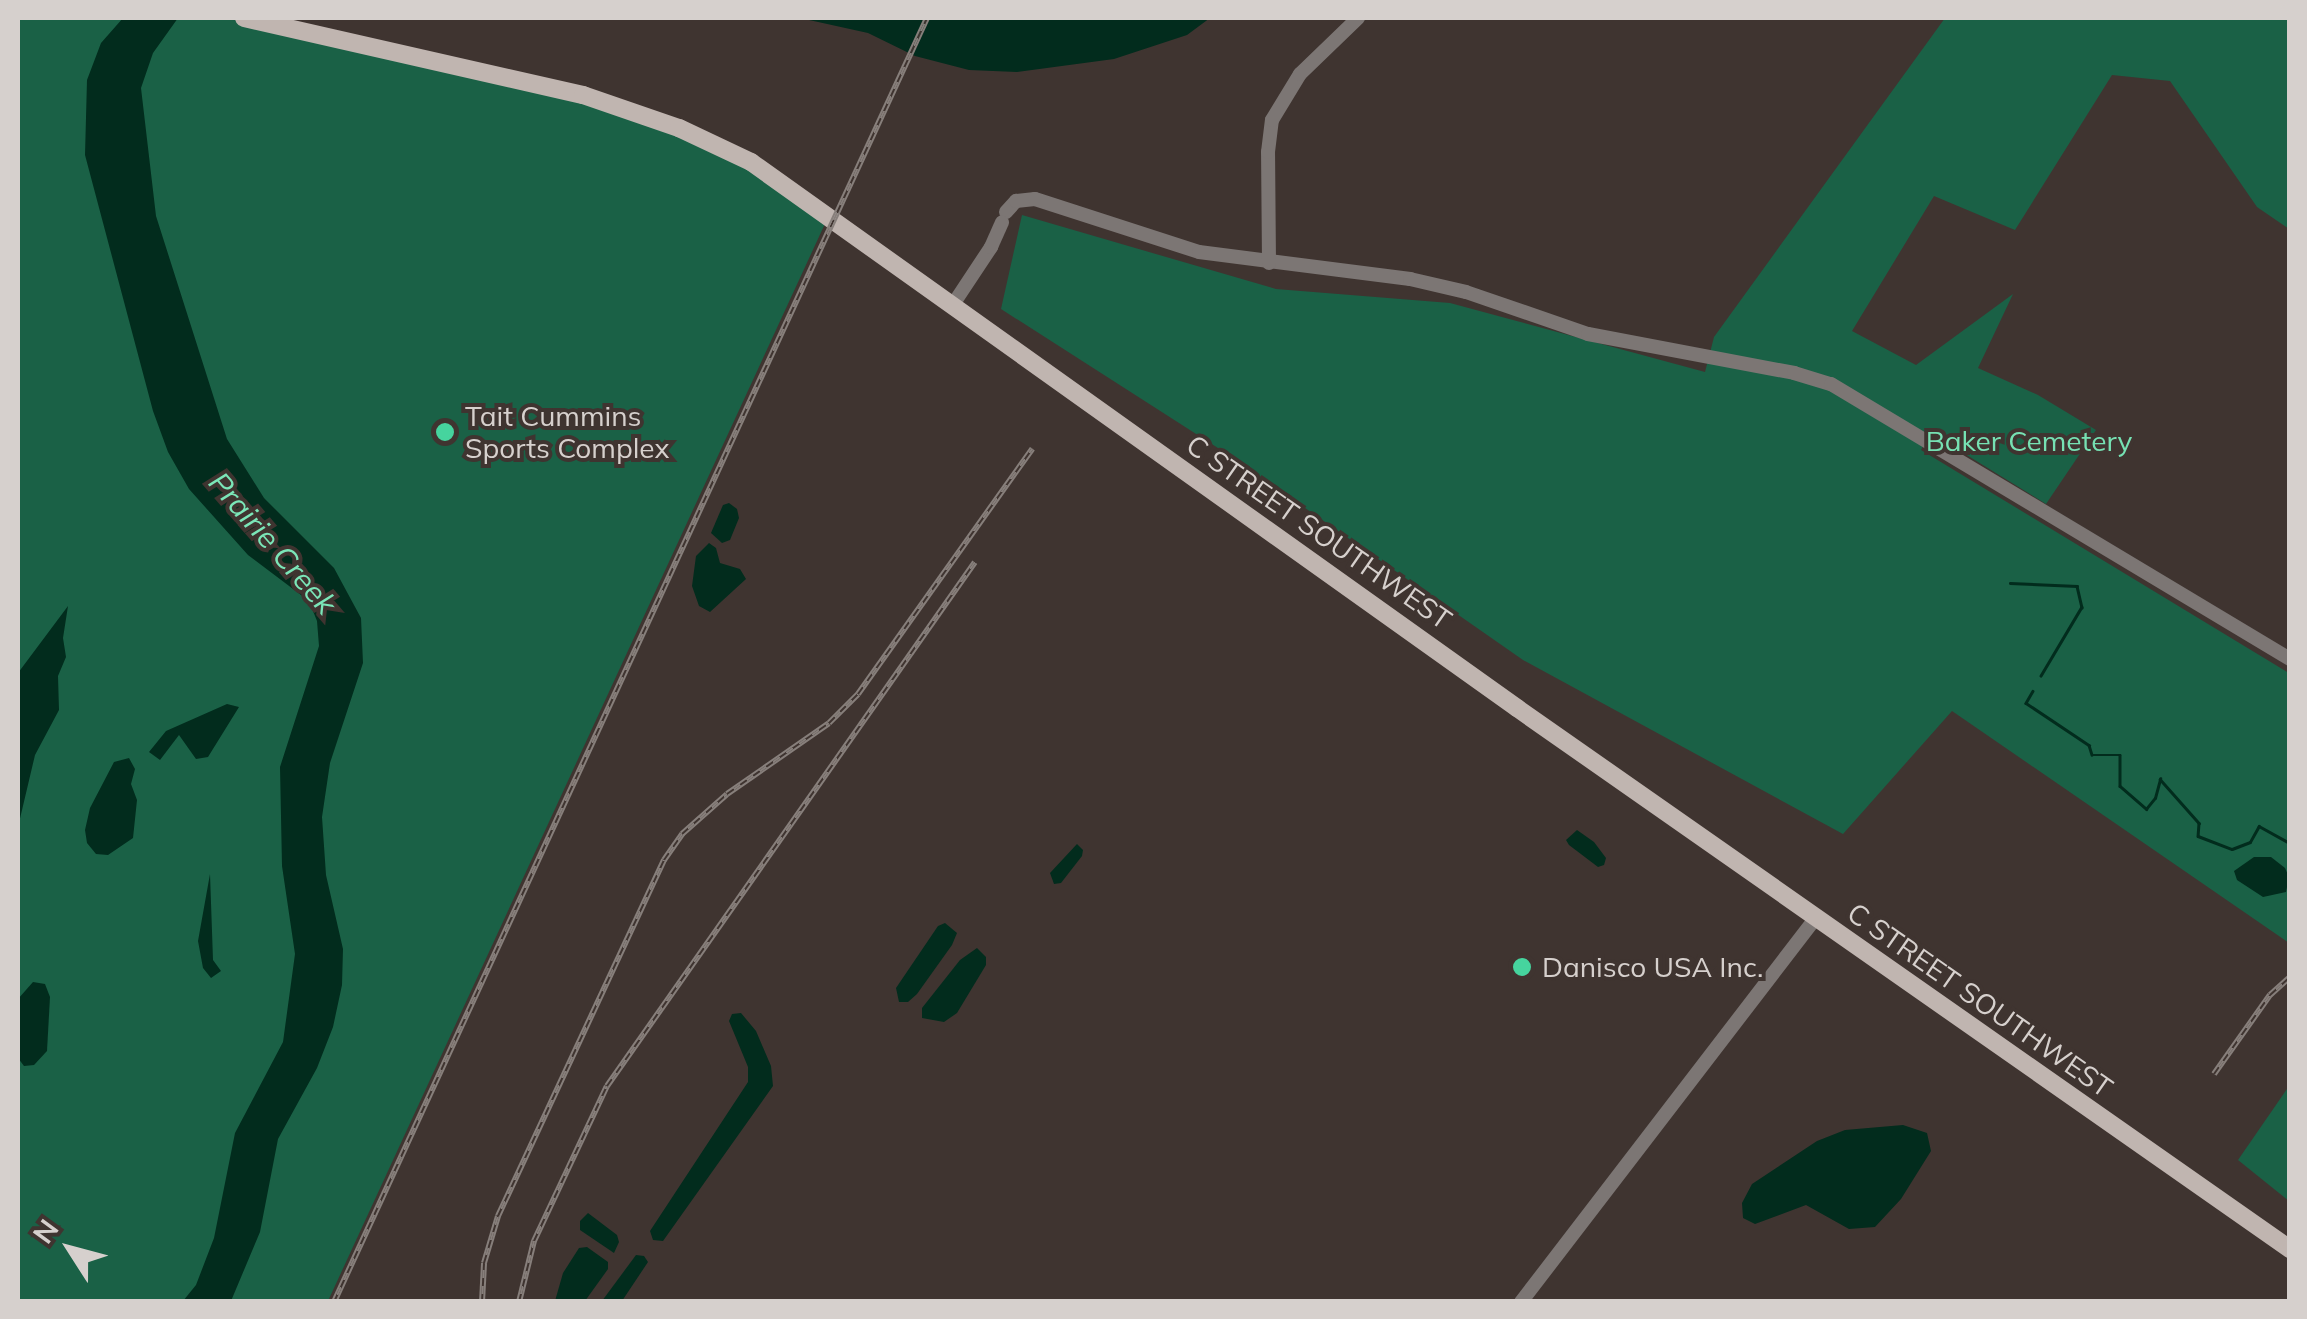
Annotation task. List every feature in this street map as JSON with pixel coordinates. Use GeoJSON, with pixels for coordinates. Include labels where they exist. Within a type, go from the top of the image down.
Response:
{"type":"FeatureCollection","features":[{"type":"Feature","properties":{"kind":"main road","name":"C STREET SOUTHWEST"},"geometry":{"type":"LineString","coordinates":[[244,18],[549,86],[679,128],[764,170],[1816,918],[2290,1249]]}},
{"type":"Feature","properties":{"kind":"street"},"geometry":{"type":"LineString","coordinates":[[1269,263],[1268,152],[1272,120],[1300,74],[1358,18]]}},
{"type":"Feature","properties":{"kind":"street"},"geometry":{"type":"LineString","coordinates":[[952,306],[991,248],[1004,217],[1016,201],[1035,200],[1199,252],[1410,279],[1466,292],[1588,334],[1794,373],[1831,384],[2290,660]]}},
{"type":"Feature","properties":{"kind":"street"},"geometry":{"type":"LineString","coordinates":[[1521,1302],[1816,918]]}},
{"type":"Feature","properties":{"kind":"green space"},"geometry":{"type":"Polygon","coordinates":[[[18,18],[244,18],[493,73],[707,139],[829,215],[328,1301],[18,1301],[18,18]]]}},
{"type":"Feature","properties":{"kind":"green space","name":"Baker Cemetery"},"geometry":{"type":"Polygon","coordinates":[[[1945,18],[2289,18],[2289,229],[2257,207],[2170,81],[2112,75],[2015,230],[1934,196],[1852,331],[1916,365],[2013,294],[1978,368],[2038,395],[2096,430],[2046,504],[1931,433],[1921,450],[2289,673],[2289,943],[1952,711],[1843,834],[1523,660],[1232,457],[1001,309],[1022,215],[1276,289],[1450,303],[1705,372],[1714,337],[1945,18]]]}},
{"type":"Feature","properties":{"kind":"green space"},"geometry":{"type":"Polygon","coordinates":[[[2289,1086],[2289,1201],[2238,1160],[2289,1086]]]}},
{"type":"Feature","properties":{"kind":"water","name":"Prairie Creek"},"geometry":{"type":"Polygon","coordinates":[[[123,18],[178,18],[153,53],[141,88],[156,216],[227,439],[264,498],[334,568],[361,618],[363,663],[330,763],[322,817],[326,875],[343,949],[342,985],[333,1027],[317,1068],[278,1139],[260,1232],[231,1301],[183,1301],[196,1285],[214,1238],[235,1133],[283,1042],[295,954],[282,866],[280,767],[319,646],[317,621],[309,601],[248,555],[189,489],[168,452],[153,411],[85,155],[87,80],[101,43],[123,18]]]}},
{"type":"Feature","properties":{"kind":"water"},"geometry":{"type":"Polygon","coordinates":[[[800,18],[1210,18],[1187,35],[1114,59],[1017,72],[969,70],[915,56],[868,33],[800,18]]]}},
{"type":"Feature","properties":{"kind":"water"},"geometry":{"type":"Polygon","coordinates":[[[729,503],[737,509],[739,518],[730,540],[722,543],[711,533],[723,505],[729,503]]]}},
{"type":"Feature","properties":{"kind":"water"},"geometry":{"type":"Polygon","coordinates":[[[709,543],[716,548],[720,563],[740,569],[746,579],[710,612],[699,606],[692,586],[696,556],[709,543]]]}},
{"type":"Feature","properties":{"kind":"water"},"geometry":{"type":"Polygon","coordinates":[[[68,606],[63,638],[66,657],[58,676],[59,710],[35,755],[18,827],[18,673],[68,606]]]}},
{"type":"Feature","properties":{"kind":"water"},"geometry":{"type":"Polygon","coordinates":[[[227,704],[239,707],[208,757],[196,759],[179,735],[160,760],[149,752],[166,731],[227,704]]]}},
{"type":"Feature","properties":{"kind":"water"},"geometry":{"type":"Polygon","coordinates":[[[129,758],[135,769],[131,784],[137,800],[133,838],[108,855],[96,854],[87,843],[85,830],[90,808],[114,762],[129,758]]]}},
{"type":"Feature","properties":{"kind":"water"},"geometry":{"type":"Polygon","coordinates":[[[1577,830],[1594,842],[1606,858],[1604,865],[1598,867],[1569,845],[1566,840],[1577,830]]]}},
{"type":"Feature","properties":{"kind":"water"},"geometry":{"type":"Polygon","coordinates":[[[1077,844],[1083,850],[1082,856],[1061,883],[1054,884],[1050,873],[1077,844]]]}},
{"type":"Feature","properties":{"kind":"water"},"geometry":{"type":"Polygon","coordinates":[[[2254,857],[2271,857],[2285,868],[2289,877],[2286,892],[2263,897],[2237,880],[2234,871],[2254,857]]]}},
{"type":"Feature","properties":{"kind":"water"},"geometry":{"type":"Polygon","coordinates":[[[210,874],[213,960],[221,971],[211,978],[203,968],[198,941],[210,874]]]}},
{"type":"Feature","properties":{"kind":"water"},"geometry":{"type":"Polygon","coordinates":[[[945,923],[957,933],[952,945],[917,994],[908,1002],[899,1002],[896,988],[938,926],[945,923]]]}},
{"type":"Feature","properties":{"kind":"water"},"geometry":{"type":"Polygon","coordinates":[[[977,948],[986,957],[986,965],[957,1013],[944,1022],[922,1018],[922,1008],[960,960],[977,948]]]}},
{"type":"Feature","properties":{"kind":"water"},"geometry":{"type":"Polygon","coordinates":[[[33,982],[45,984],[50,997],[47,1051],[34,1065],[24,1066],[18,1058],[18,999],[33,982]]]}},
{"type":"Feature","properties":{"kind":"water"},"geometry":{"type":"Polygon","coordinates":[[[741,1013],[756,1031],[771,1066],[773,1086],[663,1241],[653,1240],[650,1231],[748,1082],[748,1067],[729,1021],[732,1014],[741,1013]]]}},
{"type":"Feature","properties":{"kind":"water"},"geometry":{"type":"Polygon","coordinates":[[[1903,1125],[1927,1133],[1931,1151],[1901,1199],[1875,1227],[1849,1229],[1806,1205],[1755,1224],[1743,1218],[1742,1203],[1752,1184],[1817,1141],[1845,1130],[1903,1125]]]}},
{"type":"Feature","properties":{"kind":"water"},"geometry":{"type":"Polygon","coordinates":[[[588,1213],[617,1235],[619,1242],[614,1253],[580,1230],[580,1221],[588,1213]]]}},
{"type":"Feature","properties":{"kind":"water"},"geometry":{"type":"Polygon","coordinates":[[[587,1247],[608,1262],[608,1269],[585,1301],[555,1301],[563,1273],[579,1248],[587,1247]]]}},
{"type":"Feature","properties":{"kind":"water"},"geometry":{"type":"Polygon","coordinates":[[[636,1255],[644,1256],[648,1262],[622,1301],[602,1301],[636,1255]]]}},
{"type":"Feature","properties":{"kind":"waterway"},"geometry":{"type":"LineString","coordinates":[[2010,583],[2077,586],[2082,607],[2041,676]]}},
{"type":"Feature","properties":{"kind":"waterway"},"geometry":{"type":"LineString","coordinates":[[2033,691],[2026,703],[2089,745],[2092,755],[2120,755],[2120,786],[2146,809],[2155,798],[2160,779],[2199,823],[2198,836],[2232,849],[2250,842],[2259,826],[2290,843]]}},
{"type":"Feature","properties":{"kind":"railway"},"geometry":{"type":"LineString","coordinates":[[334,1302],[927,18]]}},
{"type":"Feature","properties":{"kind":"railway"},"geometry":{"type":"LineString","coordinates":[[482,1302],[484,1263],[498,1216],[664,860],[682,834],[727,794],[829,723],[858,694],[1032,449]]}},
{"type":"Feature","properties":{"kind":"railway"},"geometry":{"type":"LineString","coordinates":[[519,1302],[534,1241],[607,1086],[975,562]]}},
{"type":"Feature","properties":{"kind":"railway"},"geometry":{"type":"LineString","coordinates":[[2214,1074],[2270,995],[2290,977]]}},
{"type":"Feature","properties":{"kind":"place","name":"Tait Cummins Sports Complex"},"geometry":{"type":"Point","coordinates":[445,432]}},
{"type":"Feature","properties":{"kind":"place","name":"Danisco USA Inc."},"geometry":{"type":"Point","coordinates":[1522,967]}}]}
